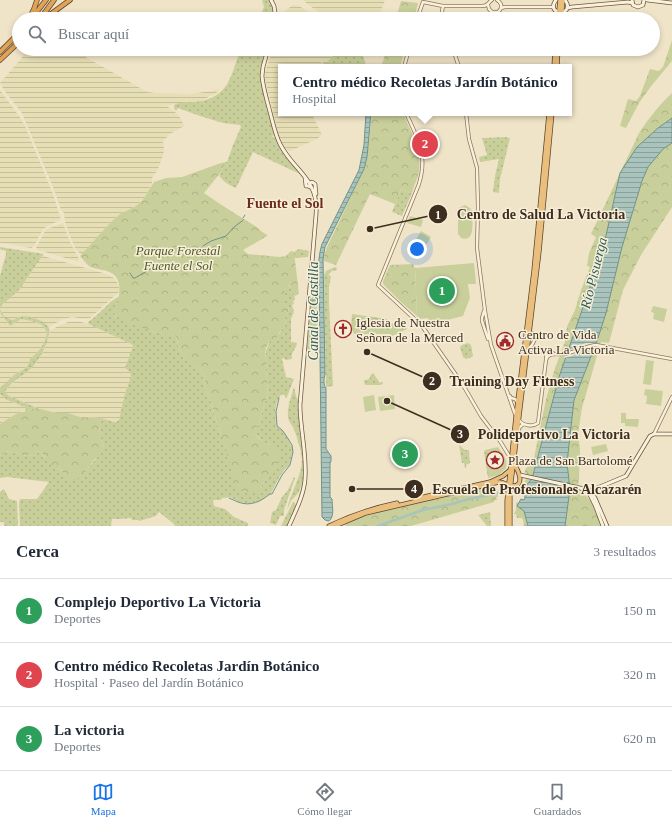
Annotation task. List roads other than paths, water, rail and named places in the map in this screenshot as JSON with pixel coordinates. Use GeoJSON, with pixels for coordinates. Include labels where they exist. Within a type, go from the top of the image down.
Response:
{"type":"FeatureCollection","features":[{"type":"Feature","properties":{"kind":"highway"},"geometry":{"type":"LineString","coordinates":[[33,12],[37,0]]}},
{"type":"Feature","properties":{"kind":"highway"},"geometry":{"type":"LineString","coordinates":[[36,12],[46,0]]}},
{"type":"Feature","properties":{"kind":"highway"},"geometry":{"type":"LineString","coordinates":[[45,12],[54,0]]}},
{"type":"Feature","properties":{"kind":"highway"},"geometry":{"type":"LineString","coordinates":[[54,12],[70,0]]}},
{"type":"Feature","properties":{"kind":"highway"},"geometry":{"type":"LineString","coordinates":[[560,12],[562,0]]}},
{"type":"Feature","properties":{"kind":"highway"},"geometry":{"type":"LineString","coordinates":[[0,50],[12,38]]}},
{"type":"Feature","properties":{"kind":"highway"},"geometry":{"type":"LineString","coordinates":[[0,61],[12,50]]}},
{"type":"Feature","properties":{"kind":"highway"},"geometry":{"type":"LineString","coordinates":[[509,526],[507,501],[513,461],[517,400],[528,335],[551,116]]}},
{"type":"Feature","properties":{"kind":"highway"},"geometry":{"type":"LineString","coordinates":[[335,526],[366,513],[395,506],[498,482],[515,485],[519,482],[519,474],[513,461],[518,430],[526,349]]}},
{"type":"Feature","properties":{"kind":"highway"},"geometry":{"type":"LineString","coordinates":[[512,470],[519,474]]}},
{"type":"Feature","properties":{"kind":"highway"},"geometry":{"type":"LineString","coordinates":[[329,526],[348,517],[372,509],[490,482],[512,470]]}},
{"type":"Feature","properties":{"kind":"main road"},"geometry":{"type":"LineString","coordinates":[[271,0],[276,12]]}},
{"type":"Feature","properties":{"kind":"main road"},"geometry":{"type":"LineString","coordinates":[[556,0],[554,3],[555,10],[564,12],[567,6]]}},
{"type":"Feature","properties":{"kind":"main road"},"geometry":{"type":"LineString","coordinates":[[562,0],[567,6],[572,7],[632,1],[634,6],[638,7],[642,6],[646,1],[672,3]]}},
{"type":"Feature","properties":{"kind":"main road"},"geometry":{"type":"LineString","coordinates":[[266,56],[262,67],[262,81],[276,136],[284,152],[310,183],[316,197]]}},
{"type":"Feature","properties":{"kind":"main road"},"geometry":{"type":"LineString","coordinates":[[304,176],[306,186],[312,188]]}},
{"type":"Feature","properties":{"kind":"main road"},"geometry":{"type":"LineString","coordinates":[[290,525],[300,499],[305,480],[305,459],[300,423],[300,405],[317,202],[315,184],[312,182],[310,183]]}},
{"type":"Feature","properties":{"kind":"main road"},"geometry":{"type":"LineString","coordinates":[[519,474],[590,491],[626,476],[650,436],[654,434],[672,434]]}},
{"type":"Feature","properties":{"kind":"main road"},"geometry":{"type":"LineString","coordinates":[[590,491],[590,495],[598,510],[603,526]]}},
{"type":"Feature","properties":{"kind":"main road"},"geometry":{"type":"LineString","coordinates":[[590,491],[595,498],[607,526]]}},
{"type":"Feature","properties":{"kind":"street"},"geometry":{"type":"LineString","coordinates":[[485,6],[492,0]]}},
{"type":"Feature","properties":{"kind":"street"},"geometry":{"type":"LineString","coordinates":[[497,0],[501,3],[500,11],[498,12]]}},
{"type":"Feature","properties":{"kind":"street"},"geometry":{"type":"LineString","coordinates":[[419,12],[423,2],[443,6],[485,6],[489,8]]}},
{"type":"Feature","properties":{"kind":"street"},"geometry":{"type":"LineString","coordinates":[[488,4],[492,12]]}},
{"type":"Feature","properties":{"kind":"street"},"geometry":{"type":"LineString","coordinates":[[442,12],[443,6]]}},
{"type":"Feature","properties":{"kind":"street"},"geometry":{"type":"LineString","coordinates":[[501,7],[554,7]]}},
{"type":"Feature","properties":{"kind":"street"},"geometry":{"type":"LineString","coordinates":[[407,116],[420,145],[423,161],[422,174],[378,285],[422,326],[463,385],[481,416],[513,461]]}},
{"type":"Feature","properties":{"kind":"street"},"geometry":{"type":"LineString","coordinates":[[466,116],[469,140],[477,168],[477,248],[484,311],[491,345]]}},
{"type":"Feature","properties":{"kind":"street"},"geometry":{"type":"LineString","coordinates":[[484,311],[482,321],[516,416]]}},
{"type":"Feature","properties":{"kind":"street"},"geometry":{"type":"LineString","coordinates":[[483,316],[487,323]]}},
{"type":"Feature","properties":{"kind":"street"},"geometry":{"type":"LineString","coordinates":[[526,349],[532,345],[536,337],[534,334],[528,335]]}},
{"type":"Feature","properties":{"kind":"street"},"geometry":{"type":"LineString","coordinates":[[532,345],[533,349],[536,351]]}},
{"type":"Feature","properties":{"kind":"street"},"geometry":{"type":"LineString","coordinates":[[546,360],[548,355],[551,354],[558,355],[571,353],[588,346],[596,345],[672,359]]}},
{"type":"Feature","properties":{"kind":"street"},"geometry":{"type":"LineString","coordinates":[[526,349],[560,354]]}},
{"type":"Feature","properties":{"kind":"street"},"geometry":{"type":"LineString","coordinates":[[519,420],[523,424],[533,426],[538,423],[546,360],[545,352]]}},
{"type":"Feature","properties":{"kind":"street"},"geometry":{"type":"LineString","coordinates":[[508,392],[511,398],[517,400],[519,404],[517,419],[518,430]]}},
{"type":"Feature","properties":{"kind":"street"},"geometry":{"type":"LineString","coordinates":[[654,434],[672,397]]}},
{"type":"Feature","properties":{"kind":"street"},"geometry":{"type":"LineString","coordinates":[[517,438],[523,424]]}},
{"type":"Feature","properties":{"kind":"water"},"geometry":{"type":"Polygon","coordinates":[[[366,116],[371,116],[367,157],[364,169],[325,247],[323,259],[326,449],[331,456],[330,497],[332,499],[333,511],[329,521],[322,517],[319,259],[322,244],[359,170],[364,145],[366,116]]]}},
{"type":"Feature","properties":{"kind":"water"},"geometry":{"type":"Polygon","coordinates":[[[672,118],[672,143],[663,149],[648,167],[642,181],[622,247],[606,313],[597,341],[574,400],[567,463],[570,489],[565,526],[528,526],[524,511],[517,506],[521,499],[524,500],[525,495],[527,494],[525,488],[533,475],[559,377],[603,249],[620,173],[637,147],[658,128],[672,118]]]}},
{"type":"Feature","properties":{"kind":"waterway"},"geometry":{"type":"LineString","coordinates":[[203,246],[211,241],[226,236],[242,221]]}},
{"type":"Feature","properties":{"kind":"waterway"},"geometry":{"type":"LineString","coordinates":[[130,273],[133,278],[135,278],[157,265]]}},
{"type":"Feature","properties":{"kind":"waterway"},"geometry":{"type":"LineString","coordinates":[[229,498],[247,504],[263,499],[272,494],[282,475],[290,465],[293,452],[292,445],[282,430],[277,426],[276,412],[279,398]]}},
{"type":"Feature","properties":{"kind":"waterway","name":"Canal de Castilla"},"geometry":{"type":"LineString","coordinates":[[378,526],[423,510],[498,493]]}},
{"type":"Feature","properties":{"kind":"place","name":"Centro médico Recoletas Jardín Botánico"},"geometry":{"type":"Point","coordinates":[425,144]}},
{"type":"Feature","properties":{"kind":"place","name":"Centro de Salud La Victoria"},"geometry":{"type":"Point","coordinates":[370,229]}},
{"type":"Feature","properties":{"kind":"place","name":"Complejo Deportivo La Victoria"},"geometry":{"type":"Point","coordinates":[442,291]}},
{"type":"Feature","properties":{"kind":"place","name":"Iglesia de Nuestra Señora de la Merced"},"geometry":{"type":"Point","coordinates":[343,329]}},
{"type":"Feature","properties":{"kind":"place","name":"Centro de Vida Activa La Victoria"},"geometry":{"type":"Point","coordinates":[505,341]}},
{"type":"Feature","properties":{"kind":"place","name":"Training Day Fitness"},"geometry":{"type":"Point","coordinates":[367,352]}},
{"type":"Feature","properties":{"kind":"place","name":"Polideportivo La Victoria"},"geometry":{"type":"Point","coordinates":[387,401]}},
{"type":"Feature","properties":{"kind":"place","name":"La victoria"},"geometry":{"type":"Point","coordinates":[405,454]}},
{"type":"Feature","properties":{"kind":"place","name":"Plaza de San Bartolomé"},"geometry":{"type":"Point","coordinates":[495,460]}},
{"type":"Feature","properties":{"kind":"place","name":"Escuela de Profesionales Alcazarén"},"geometry":{"type":"Point","coordinates":[352,489]}},
{"type":"Feature","properties":{"kind":"district","name":"Fuente el Sol"},"geometry":{"type":"Point","coordinates":[285,203]}},
{"type":"Feature","properties":{"kind":"park label","name":"Parque Forestal Fuente el Sol"},"geometry":{"type":"Point","coordinates":[178,258]}},
{"type":"Feature","properties":{"kind":"water label","name":"Río Pisuerga"},"geometry":{"type":"Point","coordinates":[594,273]}}]}
